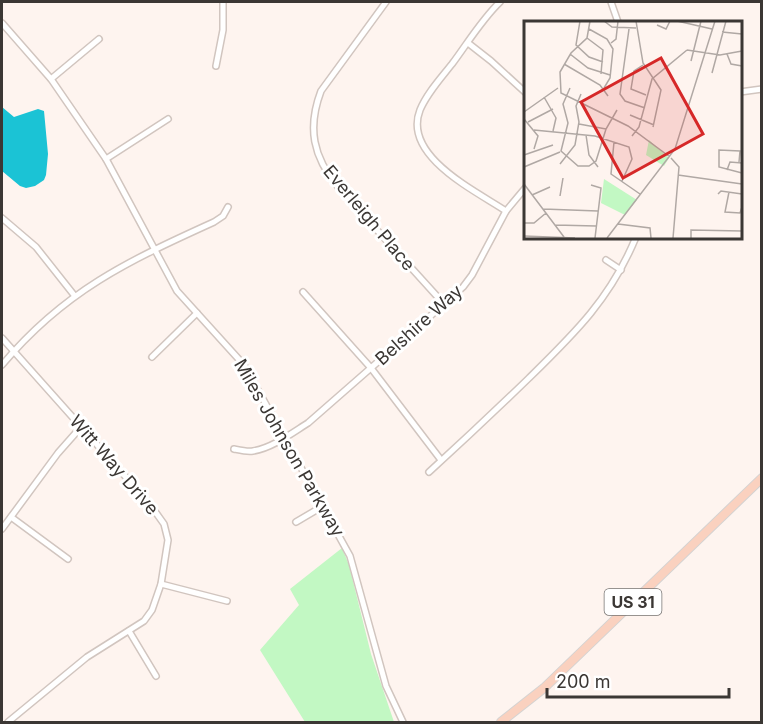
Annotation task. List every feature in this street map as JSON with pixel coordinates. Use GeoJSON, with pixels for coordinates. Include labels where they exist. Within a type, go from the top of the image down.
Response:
{"type":"FeatureCollection","features":[{"type":"Feature","properties":{"kind":"main road","name":"US 31"},"geometry":{"type":"LineString","coordinates":[[501,723],[544,688],[762,478]]}},
{"type":"Feature","properties":{"kind":"street"},"geometry":{"type":"LineString","coordinates":[[216,66],[223,30],[223,2]]}},
{"type":"Feature","properties":{"kind":"street","name":"Everleigh Place"},"geometry":{"type":"LineString","coordinates":[[386,2],[321,91],[312,129],[324,171],[444,304]]}},
{"type":"Feature","properties":{"kind":"street"},"geometry":{"type":"LineString","coordinates":[[500,2],[421,108],[418,119],[420,141],[431,157],[443,169],[506,211]]}},
{"type":"Feature","properties":{"kind":"street"},"geometry":{"type":"LineString","coordinates":[[611,2],[618,21]]}},
{"type":"Feature","properties":{"kind":"street","name":"Miles Johnson Parkway"},"geometry":{"type":"LineString","coordinates":[[2,23],[51,79],[106,159],[177,291],[244,365],[350,556],[386,686],[403,723]]}},
{"type":"Feature","properties":{"kind":"street"},"geometry":{"type":"LineString","coordinates":[[51,79],[99,39]]}},
{"type":"Feature","properties":{"kind":"street"},"geometry":{"type":"LineString","coordinates":[[468,44],[491,61],[524,91]]}},
{"type":"Feature","properties":{"kind":"street"},"geometry":{"type":"LineString","coordinates":[[742,92],[762,89]]}},
{"type":"Feature","properties":{"kind":"street"},"geometry":{"type":"LineString","coordinates":[[106,159],[168,119]]}},
{"type":"Feature","properties":{"kind":"street","name":"Belshire Way"},"geometry":{"type":"LineString","coordinates":[[234,449],[252,451],[284,438],[319,414],[463,287],[472,275],[506,211],[524,189]]}},
{"type":"Feature","properties":{"kind":"street"},"geometry":{"type":"LineString","coordinates":[[2,365],[39,325],[74,295],[110,272],[154,249],[214,222],[223,216],[228,207]]}},
{"type":"Feature","properties":{"kind":"street"},"geometry":{"type":"LineString","coordinates":[[2,218],[36,247],[74,295]]}},
{"type":"Feature","properties":{"kind":"street"},"geometry":{"type":"LineString","coordinates":[[429,472],[490,416],[595,310],[621,270],[636,238]]}},
{"type":"Feature","properties":{"kind":"street"},"geometry":{"type":"LineString","coordinates":[[606,260],[621,270]]}},
{"type":"Feature","properties":{"kind":"street"},"geometry":{"type":"LineString","coordinates":[[303,292],[371,368],[441,460]]}},
{"type":"Feature","properties":{"kind":"street"},"geometry":{"type":"LineString","coordinates":[[152,357],[197,313]]}},
{"type":"Feature","properties":{"kind":"street","name":"Witt Way Drive"},"geometry":{"type":"LineString","coordinates":[[2,339],[150,503],[164,524],[169,546],[161,584],[148,616],[129,631],[87,657],[8,723]]}},
{"type":"Feature","properties":{"kind":"street"},"geometry":{"type":"LineString","coordinates":[[2,529],[58,453],[81,427]]}},
{"type":"Feature","properties":{"kind":"street"},"geometry":{"type":"LineString","coordinates":[[296,522],[324,506]]}},
{"type":"Feature","properties":{"kind":"street"},"geometry":{"type":"LineString","coordinates":[[11,516],[68,559]]}},
{"type":"Feature","properties":{"kind":"street"},"geometry":{"type":"LineString","coordinates":[[161,584],[227,601]]}},
{"type":"Feature","properties":{"kind":"street"},"geometry":{"type":"LineString","coordinates":[[129,631],[156,676]]}},
{"type":"Feature","properties":{"kind":"green space"},"geometry":{"type":"Polygon","coordinates":[[[342,548],[349,565],[371,654],[394,722],[305,722],[260,650],[299,605],[290,589],[342,548]]]}},
{"type":"Feature","properties":{"kind":"water"},"geometry":{"type":"Polygon","coordinates":[[[2,107],[14,117],[38,109],[44,111],[48,154],[46,175],[44,180],[35,186],[26,188],[20,186],[2,171],[2,107]]]}}]}
